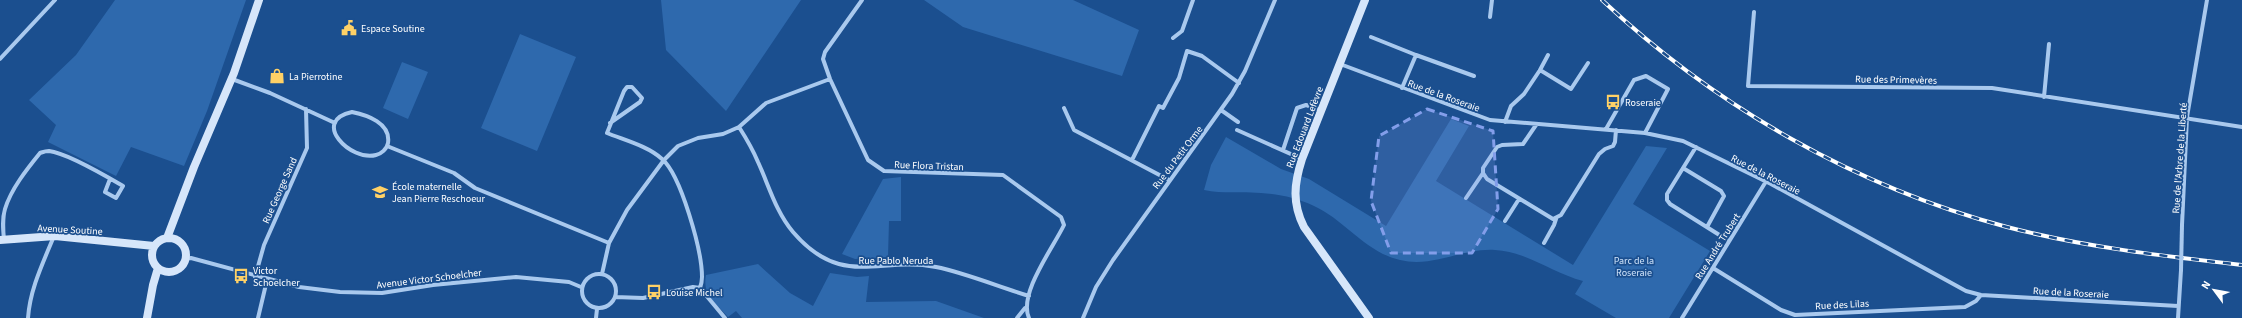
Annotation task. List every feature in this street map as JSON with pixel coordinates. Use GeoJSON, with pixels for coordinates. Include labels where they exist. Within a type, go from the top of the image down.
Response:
{"type":"FeatureCollection","features":[{"type":"Feature","properties":{"kind":"street"},"geometry":{"type":"LineString","coordinates":[[0,59],[55,0]]}},
{"type":"Feature","properties":{"kind":"street"},"geometry":{"type":"LineString","coordinates":[[167,238],[194,167],[233,76],[259,0]]}},
{"type":"Feature","properties":{"kind":"street","name":"Rue Flora Tristan"},"geometry":{"type":"LineString","coordinates":[[862,0],[825,52],[823,59],[830,79],[868,160],[875,167],[884,171],[1004,176],[1061,217],[1064,226],[1042,265],[1025,308],[1017,318]]}},
{"type":"Feature","properties":{"kind":"street"},"geometry":{"type":"LineString","coordinates":[[1173,38],[1182,31],[1193,0]]}},
{"type":"Feature","properties":{"kind":"street","name":"Rue du Petit Orme"},"geometry":{"type":"LineString","coordinates":[[1083,318],[1096,287],[1169,180],[1221,110],[1238,82],[1275,0]]}},
{"type":"Feature","properties":{"kind":"street","name":"Rue Edouard Lefèvre"},"geometry":{"type":"LineString","coordinates":[[1365,0],[1302,159],[1295,189],[1296,211],[1304,227],[1369,318]]}},
{"type":"Feature","properties":{"kind":"street"},"geometry":{"type":"LineString","coordinates":[[1490,17],[1492,0]]}},
{"type":"Feature","properties":{"kind":"street","name":"Rue de l'Arbre de la Liberté"},"geometry":{"type":"LineString","coordinates":[[2178,318],[2187,117],[2207,0]]}},
{"type":"Feature","properties":{"kind":"street","name":"Rue des Primevères"},"geometry":{"type":"LineString","coordinates":[[1754,12],[1748,86],[1992,88],[2044,97],[2187,117],[2242,127]]}},
{"type":"Feature","properties":{"kind":"street"},"geometry":{"type":"LineString","coordinates":[[1371,37],[1474,76]]}},
{"type":"Feature","properties":{"kind":"street"},"geometry":{"type":"LineString","coordinates":[[2044,97],[2049,44]]}},
{"type":"Feature","properties":{"kind":"street"},"geometry":{"type":"LineString","coordinates":[[1132,160],[1159,106],[1163,108],[1179,78],[1187,51],[1202,56],[1238,82]]}},
{"type":"Feature","properties":{"kind":"street"},"geometry":{"type":"LineString","coordinates":[[1402,88],[1416,55]]}},
{"type":"Feature","properties":{"kind":"street"},"geometry":{"type":"LineString","coordinates":[[1505,122],[1511,106],[1524,94],[1548,55]]}},
{"type":"Feature","properties":{"kind":"street"},"geometry":{"type":"LineString","coordinates":[[1540,70],[1571,89],[1588,63]]}},
{"type":"Feature","properties":{"kind":"street","name":"Rue de la Roseraie"},"geometry":{"type":"LineString","coordinates":[[1340,64],[1471,115],[1505,122],[1606,129],[1669,137],[1696,147],[1966,291],[1981,295],[2178,306]]}},
{"type":"Feature","properties":{"kind":"street"},"geometry":{"type":"LineString","coordinates":[[233,76],[335,123]]}},
{"type":"Feature","properties":{"kind":"street"},"geometry":{"type":"LineString","coordinates":[[1606,129],[1634,80],[1646,76],[1668,89],[1645,133]]}},
{"type":"Feature","properties":{"kind":"street"},"geometry":{"type":"LineString","coordinates":[[602,274],[609,243],[627,210],[664,160],[678,146],[698,138],[723,134],[739,127],[766,103],[830,79]]}},
{"type":"Feature","properties":{"kind":"street"},"geometry":{"type":"LineString","coordinates":[[610,123],[640,102],[642,98],[632,87],[627,87],[624,91],[610,123],[607,133],[655,153],[664,160],[677,184],[692,219],[702,277],[700,288]]}},
{"type":"Feature","properties":{"kind":"street"},"geometry":{"type":"LineString","coordinates":[[1282,150],[1297,108],[1306,104],[1322,110]]}},
{"type":"Feature","properties":{"kind":"street"},"geometry":{"type":"LineString","coordinates":[[1064,108],[1074,130],[1169,180]]}},
{"type":"Feature","properties":{"kind":"street","name":"Rue George Sand"},"geometry":{"type":"LineString","coordinates":[[255,276],[264,244],[307,148],[306,109]]}},
{"type":"Feature","properties":{"kind":"street"},"geometry":{"type":"LineString","coordinates":[[1221,110],[1238,122]]}},
{"type":"Feature","properties":{"kind":"street"},"geometry":{"type":"LineString","coordinates":[[352,112],[374,120],[385,129],[389,139],[388,146],[380,153],[370,156],[345,146],[335,136],[335,123],[341,116],[352,112]]}},
{"type":"Feature","properties":{"kind":"street"},"geometry":{"type":"LineString","coordinates":[[1466,198],[1483,173],[1483,168],[1497,147],[1502,145],[1523,144],[1536,125]]}},
{"type":"Feature","properties":{"kind":"street","name":"Rue Pablo Neruda"},"geometry":{"type":"LineString","coordinates":[[739,127],[758,161],[783,218],[793,232],[814,252],[839,265],[853,267],[935,267],[1029,296]]}},
{"type":"Feature","properties":{"kind":"street"},"geometry":{"type":"LineString","coordinates":[[1237,130],[1302,159]]}},
{"type":"Feature","properties":{"kind":"street"},"geometry":{"type":"LineString","coordinates":[[1544,243],[1556,219],[1561,215],[1599,154],[1605,149],[1613,146],[1615,142],[1616,130]]}},
{"type":"Feature","properties":{"kind":"street"},"geometry":{"type":"LineString","coordinates":[[388,146],[454,173],[475,188],[609,243]]}},
{"type":"Feature","properties":{"kind":"street"},"geometry":{"type":"LineString","coordinates":[[1696,147],[1667,194],[1667,200],[1670,204],[1729,241]]}},
{"type":"Feature","properties":{"kind":"street"},"geometry":{"type":"LineString","coordinates":[[2,240],[5,209],[13,192],[40,153],[46,150],[57,152],[110,179],[123,186],[116,198],[105,192],[110,179]]}},
{"type":"Feature","properties":{"kind":"street"},"geometry":{"type":"LineString","coordinates":[[1683,168],[1721,191],[1724,196],[1707,227]]}},
{"type":"Feature","properties":{"kind":"street"},"geometry":{"type":"LineString","coordinates":[[1483,173],[1486,179],[1549,217],[1556,219]]}},
{"type":"Feature","properties":{"kind":"street","name":"Rue André Trubert"},"geometry":{"type":"LineString","coordinates":[[1682,318],[1765,183]]}},
{"type":"Feature","properties":{"kind":"street"},"geometry":{"type":"LineString","coordinates":[[1505,221],[1519,199]]}},
{"type":"Feature","properties":{"kind":"street"},"geometry":{"type":"LineString","coordinates":[[28,318],[29,307],[36,280],[54,236]]}},
{"type":"Feature","properties":{"kind":"street","name":"Avenue Soutine"},"geometry":{"type":"LineString","coordinates":[[2,240],[54,236],[139,246],[154,246]]}},
{"type":"Feature","properties":{"kind":"street"},"geometry":{"type":"LineString","coordinates":[[139,246],[156,265],[163,271],[174,271],[179,268],[185,259],[186,254],[182,244],[173,238],[162,239],[154,246],[152,254],[156,265],[147,318]]}},
{"type":"Feature","properties":{"kind":"street","name":"Avenue Victor Schoelcher"},"geometry":{"type":"LineString","coordinates":[[185,259],[191,258],[299,288],[347,292],[382,293],[433,285],[516,277],[568,282],[581,287]]}},
{"type":"Feature","properties":{"kind":"street","name":"Rue des Lilas"},"geometry":{"type":"LineString","coordinates":[[1712,268],[1781,310],[1794,315],[1965,308],[1976,301],[1981,295]]}},
{"type":"Feature","properties":{"kind":"street"},"geometry":{"type":"LineString","coordinates":[[602,274],[608,276],[615,286],[615,297],[608,306],[597,309],[591,307],[583,299],[581,287],[592,275],[602,274]]}},
{"type":"Feature","properties":{"kind":"street"},"geometry":{"type":"LineString","coordinates":[[258,318],[268,280]]}},
{"type":"Feature","properties":{"kind":"street"},"geometry":{"type":"LineString","coordinates":[[615,297],[643,298],[693,287],[700,288],[725,318]]}},
{"type":"Feature","properties":{"kind":"street"},"geometry":{"type":"LineString","coordinates":[[1025,308],[1029,318]]}},
{"type":"Feature","properties":{"kind":"street"},"geometry":{"type":"LineString","coordinates":[[596,318],[597,309]]}},
{"type":"Feature","properties":{"kind":"highlighted area"},"geometry":{"type":"Polygon","coordinates":[[[1427,109],[1493,131],[1498,209],[1472,253],[1391,253],[1371,201],[1379,136],[1427,109]]]}},
{"type":"Feature","properties":{"kind":"green space"},"geometry":{"type":"Polygon","coordinates":[[[115,0],[246,0],[207,111],[184,166],[131,147],[116,176],[48,142],[56,125],[29,100],[76,55],[115,0]]]}},
{"type":"Feature","properties":{"kind":"green space"},"geometry":{"type":"Polygon","coordinates":[[[661,0],[801,0],[726,111],[666,50],[661,0]]]}},
{"type":"Feature","properties":{"kind":"green space"},"geometry":{"type":"Polygon","coordinates":[[[924,0],[1073,0],[1139,30],[1122,76],[963,27],[924,0]]]}},
{"type":"Feature","properties":{"kind":"green space"},"geometry":{"type":"Polygon","coordinates":[[[520,34],[576,57],[537,151],[481,128],[520,34]]]}},
{"type":"Feature","properties":{"kind":"green space"},"geometry":{"type":"Polygon","coordinates":[[[402,62],[428,72],[408,119],[383,108],[402,62]]]}},
{"type":"Feature","properties":{"kind":"green space","name":"Parc de la Roseraie"},"geometry":{"type":"Polygon","coordinates":[[[1451,119],[1469,126],[1436,181],[1573,265],[1646,146],[1667,148],[1633,204],[1710,251],[1669,318],[1616,318],[1575,294],[1583,281],[1518,255],[1495,250],[1483,250],[1424,262],[1400,260],[1376,250],[1336,219],[1314,206],[1301,201],[1281,195],[1254,192],[1218,192],[1204,190],[1211,165],[1226,137],[1281,169],[1309,179],[1386,226],[1451,119]]]}},
{"type":"Feature","properties":{"kind":"green space"},"geometry":{"type":"Polygon","coordinates":[[[901,177],[901,221],[889,221],[888,257],[855,259],[842,254],[883,179],[901,177]]]}},
{"type":"Feature","properties":{"kind":"green space"},"geometry":{"type":"Polygon","coordinates":[[[758,264],[790,293],[813,306],[830,273],[857,277],[869,276],[866,302],[936,301],[984,318],[742,318],[736,311],[728,317],[708,293],[705,282],[706,275],[758,264]]]}},
{"type":"Feature","properties":{"kind":"railway"},"geometry":{"type":"LineString","coordinates":[[1602,0],[1646,39],[1692,75],[1740,108],[1790,138],[1842,166],[1896,190],[1951,210],[2036,234],[2124,250],[2242,265]]}},
{"type":"Feature","properties":{"kind":"place","name":"Espace Soutine"},"geometry":{"type":"Point","coordinates":[349,28]}},
{"type":"Feature","properties":{"kind":"place","name":"La Pierrotine"},"geometry":{"type":"Point","coordinates":[277,76]}},
{"type":"Feature","properties":{"kind":"place","name":"Roseraie"},"geometry":{"type":"Point","coordinates":[1613,102]}},
{"type":"Feature","properties":{"kind":"place","name":"École maternelle Jean Pierre Reschoeur"},"geometry":{"type":"Point","coordinates":[380,192]}},
{"type":"Feature","properties":{"kind":"place","name":"Victor Schoelcher"},"geometry":{"type":"Point","coordinates":[241,276]}},
{"type":"Feature","properties":{"kind":"place","name":"Louise Michel"},"geometry":{"type":"Point","coordinates":[654,292]}}]}
